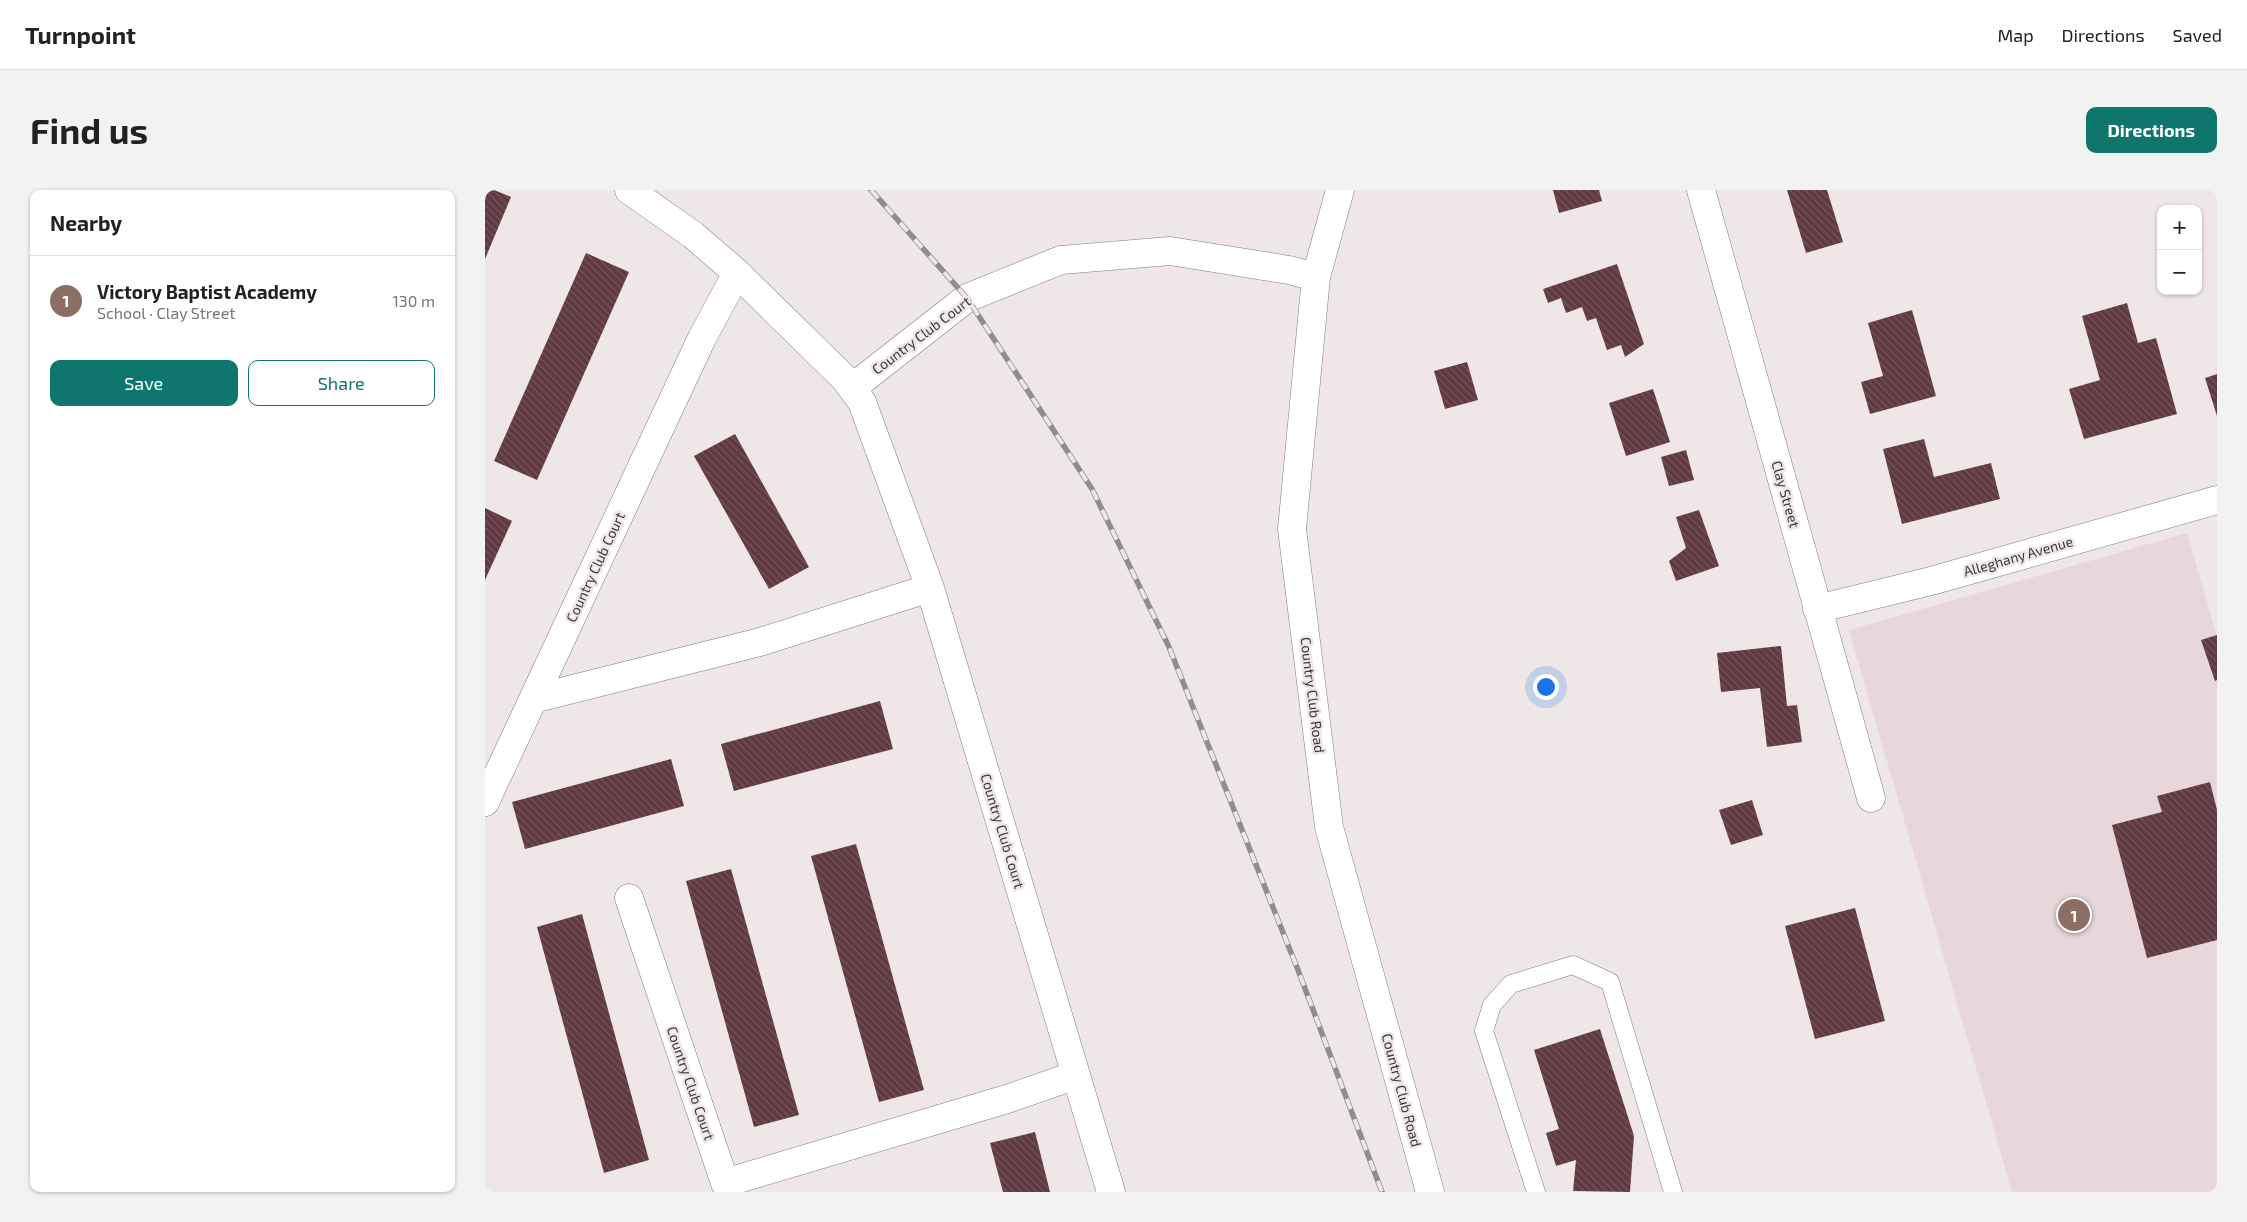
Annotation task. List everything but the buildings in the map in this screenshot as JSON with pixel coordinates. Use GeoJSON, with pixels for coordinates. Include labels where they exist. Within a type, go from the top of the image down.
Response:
{"type":"FeatureCollection","features":[{"type":"Feature","properties":{"kind":"street","name":"Country Club Court"},"geometry":{"type":"LineString","coordinates":[[629,190],[693,235],[737,273],[852,388],[863,402],[930,588],[1111,1192]]}},
{"type":"Feature","properties":{"kind":"street","name":"Country Club Road"},"geometry":{"type":"LineString","coordinates":[[1340,190],[1315,277],[1292,529],[1329,827],[1430,1192]]}},
{"type":"Feature","properties":{"kind":"street","name":"Clay Street"},"geometry":{"type":"LineString","coordinates":[[1701,190],[1871,798]]}},
{"type":"Feature","properties":{"kind":"street","name":"Country Club Court"},"geometry":{"type":"LineString","coordinates":[[852,388],[967,298],[1061,260],[1170,251],[1289,270],[1315,277]]}},
{"type":"Feature","properties":{"kind":"street","name":"Country Club Court"},"geometry":{"type":"LineString","coordinates":[[485,802],[702,338],[737,273]]}},
{"type":"Feature","properties":{"kind":"street","name":"Alleghany Avenue"},"geometry":{"type":"LineString","coordinates":[[1817,609],[1931,581],[2217,500]]}},
{"type":"Feature","properties":{"kind":"street"},"geometry":{"type":"LineString","coordinates":[[533,699],[760,642],[930,588]]}},
{"type":"Feature","properties":{"kind":"street","name":"Country Club Court"},"geometry":{"type":"LineString","coordinates":[[629,898],[730,1187],[1007,1099],[1076,1075]]}},
{"type":"Feature","properties":{"kind":"lane"},"geometry":{"type":"LineString","coordinates":[[1536,1192],[1484,1031],[1492,1005],[1511,984],[1573,965],[1610,982],[1673,1192]]}},
{"type":"Feature","properties":{"kind":"shaded area"},"geometry":{"type":"Polygon","coordinates":[[[2187,533],[2217,637],[2217,1192],[2012,1192],[1849,630],[2187,533]]]}},
{"type":"Feature","properties":{"kind":"railway"},"geometry":{"type":"LineString","coordinates":[[871,190],[967,298],[1092,489],[1169,647],[1298,970],[1382,1192]]}},
{"type":"Feature","properties":{"kind":"place","name":"Victory Baptist Academy"},"geometry":{"type":"Point","coordinates":[2074,915]}}]}
